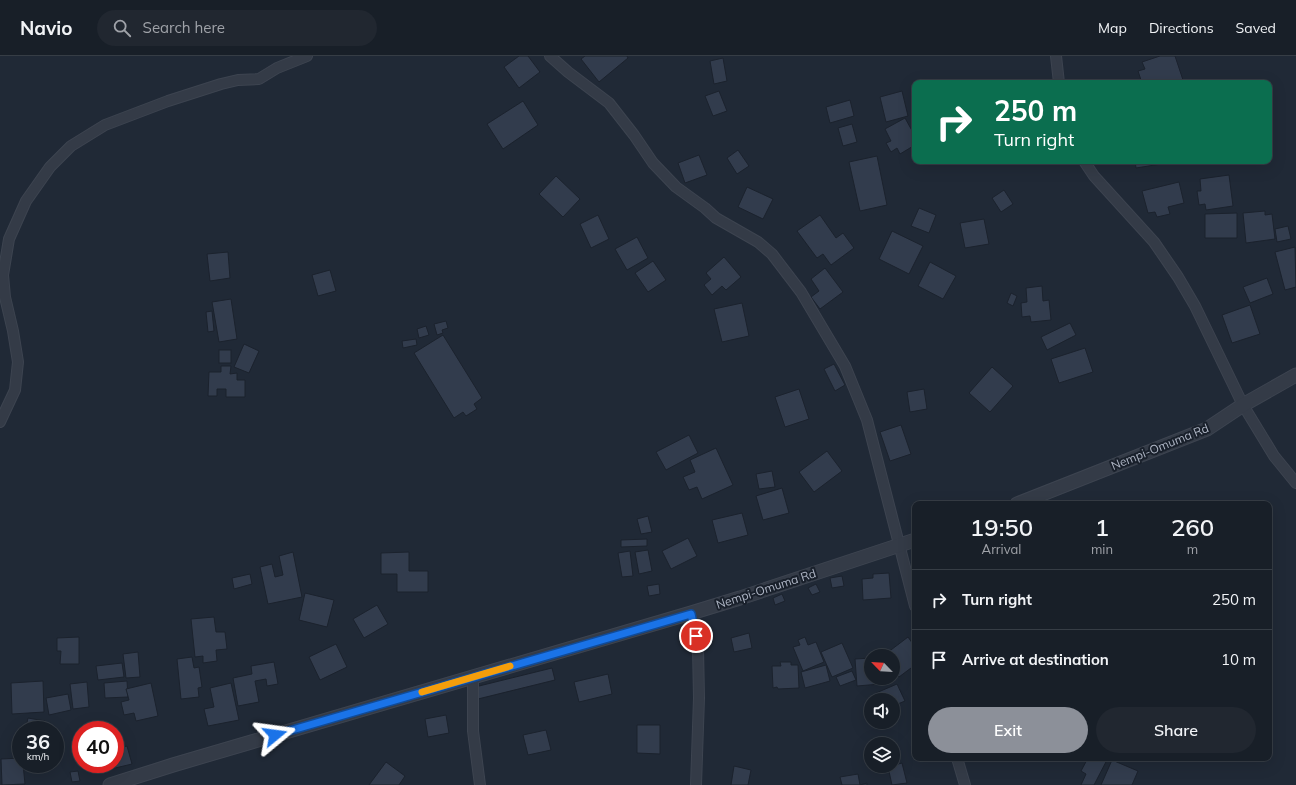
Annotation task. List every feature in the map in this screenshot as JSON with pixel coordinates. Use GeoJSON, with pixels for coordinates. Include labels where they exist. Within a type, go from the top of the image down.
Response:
{"type":"FeatureCollection","features":[{"type":"Feature","properties":{"kind":"street"},"geometry":{"type":"LineString","coordinates":[[0,422],[15,390],[18,362],[5,297],[3,275],[9,239],[26,201],[50,166],[71,146],[105,124],[168,101],[221,84],[238,80],[259,79],[278,68],[308,56]]}},
{"type":"Feature","properties":{"kind":"street"},"geometry":{"type":"LineString","coordinates":[[550,56],[568,72],[609,103],[634,134],[653,163],[664,176],[716,218],[758,242],[772,254],[801,292],[845,366],[867,420],[912,595]]}},
{"type":"Feature","properties":{"kind":"street"},"geometry":{"type":"LineString","coordinates":[[1056,56],[1059,80]]}},
{"type":"Feature","properties":{"kind":"street"},"geometry":{"type":"LineString","coordinates":[[1086,164],[1094,176],[1154,242],[1178,277],[1243,405],[1274,456],[1296,483]]}},
{"type":"Feature","properties":{"kind":"street","name":"Nempi-Omuma Rd"},"geometry":{"type":"LineString","coordinates":[[1025,501],[1207,429],[1243,405],[1296,376]]}},
{"type":"Feature","properties":{"kind":"street","name":"Nempi-Omuma Rd"},"geometry":{"type":"LineString","coordinates":[[110,785],[691,614],[912,541]]}},
{"type":"Feature","properties":{"kind":"street"},"geometry":{"type":"LineString","coordinates":[[691,614],[698,648],[699,698],[696,785]]}},
{"type":"Feature","properties":{"kind":"street"},"geometry":{"type":"LineString","coordinates":[[473,677],[473,731],[480,785]]}},
{"type":"Feature","properties":{"kind":"street"},"geometry":{"type":"LineString","coordinates":[[958,761],[966,785]]}},
{"type":"Feature","properties":{"kind":"building"},"geometry":{"type":"Polygon","coordinates":[[[519,56],[528,56],[540,72],[519,88],[504,67],[519,56]]]}},
{"type":"Feature","properties":{"kind":"building"},"geometry":{"type":"Polygon","coordinates":[[[585,56],[627,56],[628,58],[599,82],[581,59],[585,56]]]}},
{"type":"Feature","properties":{"kind":"building"},"geometry":{"type":"Polygon","coordinates":[[[1160,56],[1175,56],[1183,80],[1141,80],[1138,71],[1145,69],[1142,62],[1160,56]]]}},
{"type":"Feature","properties":{"kind":"building"},"geometry":{"type":"Polygon","coordinates":[[[723,58],[727,81],[714,84],[710,61],[723,58]]]}},
{"type":"Feature","properties":{"kind":"building"},"geometry":{"type":"Polygon","coordinates":[[[719,91],[727,111],[713,116],[705,96],[719,91]]]}},
{"type":"Feature","properties":{"kind":"building"},"geometry":{"type":"Polygon","coordinates":[[[902,91],[908,116],[886,122],[880,97],[902,91]]]}},
{"type":"Feature","properties":{"kind":"building"},"geometry":{"type":"Polygon","coordinates":[[[850,100],[854,116],[830,123],[826,107],[850,100]]]}},
{"type":"Feature","properties":{"kind":"building"},"geometry":{"type":"Polygon","coordinates":[[[523,101],[538,125],[503,149],[487,124],[523,101]]]}},
{"type":"Feature","properties":{"kind":"building"},"geometry":{"type":"Polygon","coordinates":[[[905,118],[912,131],[912,147],[900,154],[897,148],[891,152],[886,143],[891,141],[885,129],[905,118]]]}},
{"type":"Feature","properties":{"kind":"building"},"geometry":{"type":"Polygon","coordinates":[[[852,124],[857,142],[843,146],[838,128],[852,124]]]}},
{"type":"Feature","properties":{"kind":"building"},"geometry":{"type":"Polygon","coordinates":[[[738,150],[749,166],[737,174],[727,158],[738,150]]]}},
{"type":"Feature","properties":{"kind":"building"},"geometry":{"type":"Polygon","coordinates":[[[699,155],[707,175],[685,183],[678,163],[699,155]]]}},
{"type":"Feature","properties":{"kind":"building"},"geometry":{"type":"Polygon","coordinates":[[[877,156],[887,205],[860,211],[849,162],[877,156]]]}},
{"type":"Feature","properties":{"kind":"building"},"geometry":{"type":"Polygon","coordinates":[[[1135,164],[1161,164],[1136,168],[1135,164]]]}},
{"type":"Feature","properties":{"kind":"building"},"geometry":{"type":"Polygon","coordinates":[[[1229,175],[1233,206],[1206,210],[1205,204],[1199,205],[1197,191],[1201,191],[1200,179],[1229,175]]]}},
{"type":"Feature","properties":{"kind":"building"},"geometry":{"type":"Polygon","coordinates":[[[556,176],[580,199],[563,217],[539,194],[556,176]]]}},
{"type":"Feature","properties":{"kind":"building"},"geometry":{"type":"Polygon","coordinates":[[[1179,182],[1184,203],[1168,207],[1170,214],[1157,217],[1155,212],[1148,213],[1142,191],[1179,182]]]}},
{"type":"Feature","properties":{"kind":"building"},"geometry":{"type":"Polygon","coordinates":[[[747,187],[773,199],[763,219],[738,207],[747,187]]]}},
{"type":"Feature","properties":{"kind":"building"},"geometry":{"type":"Polygon","coordinates":[[[1004,190],[1013,204],[1001,212],[992,198],[1004,190]]]}},
{"type":"Feature","properties":{"kind":"building"},"geometry":{"type":"Polygon","coordinates":[[[919,208],[936,215],[929,233],[911,226],[919,208]]]}},
{"type":"Feature","properties":{"kind":"building"},"geometry":{"type":"Polygon","coordinates":[[[1265,211],[1265,215],[1272,214],[1275,239],[1246,243],[1243,213],[1265,211]]]}},
{"type":"Feature","properties":{"kind":"building"},"geometry":{"type":"Polygon","coordinates":[[[1237,213],[1237,238],[1205,238],[1205,214],[1237,213]]]}},
{"type":"Feature","properties":{"kind":"building"},"geometry":{"type":"Polygon","coordinates":[[[598,215],[609,239],[591,248],[580,224],[598,215]]]}},
{"type":"Feature","properties":{"kind":"building"},"geometry":{"type":"Polygon","coordinates":[[[820,215],[836,238],[843,233],[854,248],[831,265],[823,254],[817,258],[797,231],[820,215]]]}},
{"type":"Feature","properties":{"kind":"building"},"geometry":{"type":"Polygon","coordinates":[[[984,219],[989,244],[965,248],[960,223],[984,219]]]}},
{"type":"Feature","properties":{"kind":"building"},"geometry":{"type":"Polygon","coordinates":[[[1288,226],[1291,239],[1277,242],[1275,229],[1288,226]]]}},
{"type":"Feature","properties":{"kind":"building"},"geometry":{"type":"Polygon","coordinates":[[[892,231],[923,246],[909,274],[879,259],[892,231]]]}},
{"type":"Feature","properties":{"kind":"building"},"geometry":{"type":"Polygon","coordinates":[[[637,237],[648,258],[627,270],[615,249],[637,237]]]}},
{"type":"Feature","properties":{"kind":"building"},"geometry":{"type":"Polygon","coordinates":[[[1295,247],[1296,287],[1285,290],[1275,252],[1295,247]]]}},
{"type":"Feature","properties":{"kind":"building"},"geometry":{"type":"Polygon","coordinates":[[[228,252],[230,278],[210,281],[207,254],[228,252]]]}},
{"type":"Feature","properties":{"kind":"building"},"geometry":{"type":"Polygon","coordinates":[[[724,257],[741,277],[726,290],[722,286],[712,295],[704,285],[711,279],[706,273],[724,257]]]}},
{"type":"Feature","properties":{"kind":"building"},"geometry":{"type":"Polygon","coordinates":[[[653,261],[666,280],[648,292],[635,273],[653,261]]]}},
{"type":"Feature","properties":{"kind":"building"},"geometry":{"type":"Polygon","coordinates":[[[930,262],[956,276],[943,299],[918,286],[930,262]]]}},
{"type":"Feature","properties":{"kind":"building"},"geometry":{"type":"Polygon","coordinates":[[[825,268],[843,292],[820,309],[811,297],[819,291],[811,279],[825,268]]]}},
{"type":"Feature","properties":{"kind":"building"},"geometry":{"type":"Polygon","coordinates":[[[330,270],[336,291],[318,296],[312,275],[330,270]]]}},
{"type":"Feature","properties":{"kind":"building"},"geometry":{"type":"Polygon","coordinates":[[[1267,278],[1273,294],[1250,303],[1243,287],[1267,278]]]}},
{"type":"Feature","properties":{"kind":"building"},"geometry":{"type":"Polygon","coordinates":[[[1042,286],[1043,301],[1049,300],[1051,320],[1031,322],[1030,316],[1022,317],[1021,303],[1027,302],[1026,288],[1042,286]]]}},
{"type":"Feature","properties":{"kind":"building"},"geometry":{"type":"Polygon","coordinates":[[[1011,293],[1017,296],[1013,306],[1007,303],[1011,293]]]}},
{"type":"Feature","properties":{"kind":"building"},"geometry":{"type":"Polygon","coordinates":[[[231,299],[237,339],[219,342],[212,302],[231,299]]]}},
{"type":"Feature","properties":{"kind":"building"},"geometry":{"type":"Polygon","coordinates":[[[742,303],[749,336],[722,342],[714,309],[742,303]]]}},
{"type":"Feature","properties":{"kind":"building"},"geometry":{"type":"Polygon","coordinates":[[[1250,305],[1260,334],[1232,343],[1222,315],[1250,305]]]}},
{"type":"Feature","properties":{"kind":"building"},"geometry":{"type":"Polygon","coordinates":[[[212,311],[214,331],[208,332],[206,312],[212,311]]]}},
{"type":"Feature","properties":{"kind":"building"},"geometry":{"type":"Polygon","coordinates":[[[446,321],[448,328],[442,330],[443,333],[437,335],[434,324],[446,321]]]}},
{"type":"Feature","properties":{"kind":"building"},"geometry":{"type":"Polygon","coordinates":[[[1070,323],[1076,335],[1047,350],[1041,337],[1070,323]]]}},
{"type":"Feature","properties":{"kind":"building"},"geometry":{"type":"Polygon","coordinates":[[[426,326],[429,335],[419,338],[417,329],[426,326]]]}},
{"type":"Feature","properties":{"kind":"building"},"geometry":{"type":"Polygon","coordinates":[[[443,335],[482,398],[474,404],[477,409],[466,416],[463,412],[454,418],[414,353],[443,335]]]}},
{"type":"Feature","properties":{"kind":"building"},"geometry":{"type":"Polygon","coordinates":[[[416,339],[417,345],[403,348],[402,341],[416,339]]]}},
{"type":"Feature","properties":{"kind":"building"},"geometry":{"type":"Polygon","coordinates":[[[244,344],[259,351],[249,373],[234,367],[244,344]]]}},
{"type":"Feature","properties":{"kind":"building"},"geometry":{"type":"Polygon","coordinates":[[[1085,348],[1093,372],[1059,383],[1051,359],[1085,348]]]}},
{"type":"Feature","properties":{"kind":"building"},"geometry":{"type":"Polygon","coordinates":[[[219,350],[231,350],[231,363],[219,363],[219,350]]]}},
{"type":"Feature","properties":{"kind":"building"},"geometry":{"type":"Polygon","coordinates":[[[834,364],[845,385],[835,391],[824,369],[834,364]]]}},
{"type":"Feature","properties":{"kind":"building"},"geometry":{"type":"Polygon","coordinates":[[[221,366],[231,366],[230,374],[237,373],[237,380],[245,380],[245,397],[226,397],[226,389],[217,389],[217,396],[208,396],[209,372],[221,372],[221,366]]]}},
{"type":"Feature","properties":{"kind":"building"},"geometry":{"type":"Polygon","coordinates":[[[992,367],[1013,386],[990,412],[969,393],[992,367]]]}},
{"type":"Feature","properties":{"kind":"building"},"geometry":{"type":"Polygon","coordinates":[[[799,389],[809,419],[785,427],[775,397],[799,389]]]}},
{"type":"Feature","properties":{"kind":"building"},"geometry":{"type":"Polygon","coordinates":[[[924,389],[927,409],[910,412],[907,392],[924,389]]]}},
{"type":"Feature","properties":{"kind":"building"},"geometry":{"type":"Polygon","coordinates":[[[901,425],[911,454],[890,461],[880,432],[901,425]]]}},
{"type":"Feature","properties":{"kind":"building"},"geometry":{"type":"Polygon","coordinates":[[[689,435],[698,453],[666,470],[656,452],[689,435]]]}},
{"type":"Feature","properties":{"kind":"building"},"geometry":{"type":"Polygon","coordinates":[[[716,448],[733,485],[702,499],[697,487],[689,490],[683,477],[695,472],[690,460],[716,448]]]}},
{"type":"Feature","properties":{"kind":"building"},"geometry":{"type":"Polygon","coordinates":[[[827,451],[842,471],[814,492],[799,472],[827,451]]]}},
{"type":"Feature","properties":{"kind":"building"},"geometry":{"type":"Polygon","coordinates":[[[772,471],[775,487],[759,489],[756,474],[772,471]]]}},
{"type":"Feature","properties":{"kind":"building"},"geometry":{"type":"Polygon","coordinates":[[[782,488],[789,513],[763,520],[756,496],[782,488]]]}},
{"type":"Feature","properties":{"kind":"building"},"geometry":{"type":"Polygon","coordinates":[[[742,513],[748,535],[718,543],[712,520],[742,513]]]}},
{"type":"Feature","properties":{"kind":"building"},"geometry":{"type":"Polygon","coordinates":[[[648,516],[652,532],[641,534],[637,519],[648,516]]]}},
{"type":"Feature","properties":{"kind":"building"},"geometry":{"type":"Polygon","coordinates":[[[688,538],[697,556],[671,569],[662,551],[688,538]]]}},
{"type":"Feature","properties":{"kind":"building"},"geometry":{"type":"Polygon","coordinates":[[[647,539],[647,546],[621,547],[621,540],[647,539]]]}},
{"type":"Feature","properties":{"kind":"building"},"geometry":{"type":"Polygon","coordinates":[[[648,550],[652,571],[639,574],[635,552],[648,550]]]}},
{"type":"Feature","properties":{"kind":"building"},"geometry":{"type":"Polygon","coordinates":[[[630,551],[633,576],[622,577],[618,553],[630,551]]]}},
{"type":"Feature","properties":{"kind":"building"},"geometry":{"type":"Polygon","coordinates":[[[293,552],[302,597],[268,604],[260,567],[272,564],[275,577],[283,575],[279,556],[293,552]]]}},
{"type":"Feature","properties":{"kind":"building"},"geometry":{"type":"Polygon","coordinates":[[[409,552],[409,571],[428,571],[428,592],[397,592],[397,574],[381,574],[381,553],[409,552]]]}},
{"type":"Feature","properties":{"kind":"building"},"geometry":{"type":"Polygon","coordinates":[[[889,573],[891,598],[863,600],[862,579],[873,578],[873,574],[889,573]]]}},
{"type":"Feature","properties":{"kind":"building"},"geometry":{"type":"Polygon","coordinates":[[[250,574],[252,584],[234,589],[232,578],[250,574]]]}},
{"type":"Feature","properties":{"kind":"building"},"geometry":{"type":"Polygon","coordinates":[[[842,576],[844,586],[832,588],[830,578],[842,576]]]}},
{"type":"Feature","properties":{"kind":"building"},"geometry":{"type":"Polygon","coordinates":[[[659,584],[660,594],[649,596],[647,586],[659,584]]]}},
{"type":"Feature","properties":{"kind":"building"},"geometry":{"type":"Polygon","coordinates":[[[816,584],[820,592],[812,595],[808,588],[816,584]]]}},
{"type":"Feature","properties":{"kind":"building"},"geometry":{"type":"Polygon","coordinates":[[[305,593],[334,600],[327,627],[299,620],[305,593]]]}},
{"type":"Feature","properties":{"kind":"building"},"geometry":{"type":"Polygon","coordinates":[[[782,594],[785,601],[775,605],[773,598],[782,594]]]}},
{"type":"Feature","properties":{"kind":"building"},"geometry":{"type":"Polygon","coordinates":[[[377,605],[388,624],[364,638],[353,619],[377,605]]]}},
{"type":"Feature","properties":{"kind":"building"},"geometry":{"type":"Polygon","coordinates":[[[214,617],[216,632],[225,632],[227,649],[216,650],[217,661],[203,663],[203,656],[195,657],[191,619],[214,617]]]}},
{"type":"Feature","properties":{"kind":"building"},"geometry":{"type":"Polygon","coordinates":[[[749,633],[752,648],[734,652],[731,638],[749,633]]]}},
{"type":"Feature","properties":{"kind":"building"},"geometry":{"type":"Polygon","coordinates":[[[79,637],[79,664],[60,664],[61,651],[57,651],[57,638],[79,637]]]}},
{"type":"Feature","properties":{"kind":"building"},"geometry":{"type":"Polygon","coordinates":[[[805,637],[808,645],[816,642],[824,662],[803,671],[793,647],[800,645],[798,640],[805,637]]]}},
{"type":"Feature","properties":{"kind":"building"},"geometry":{"type":"Polygon","coordinates":[[[908,637],[912,643],[912,667],[900,676],[900,649],[892,649],[908,637]]]}},
{"type":"Feature","properties":{"kind":"building"},"geometry":{"type":"Polygon","coordinates":[[[842,643],[853,668],[832,677],[821,652],[842,643]]]}},
{"type":"Feature","properties":{"kind":"building"},"geometry":{"type":"Polygon","coordinates":[[[336,644],[347,667],[320,680],[309,657],[336,644]]]}},
{"type":"Feature","properties":{"kind":"building"},"geometry":{"type":"Polygon","coordinates":[[[138,652],[140,677],[126,678],[123,654],[138,652]]]}},
{"type":"Feature","properties":{"kind":"building"},"geometry":{"type":"Polygon","coordinates":[[[192,657],[194,668],[199,667],[202,687],[198,688],[199,697],[181,699],[177,659],[192,657]]]}},
{"type":"Feature","properties":{"kind":"building"},"geometry":{"type":"Polygon","coordinates":[[[864,658],[864,685],[868,685],[857,686],[855,659],[864,658]]]}},
{"type":"Feature","properties":{"kind":"building"},"geometry":{"type":"Polygon","coordinates":[[[274,662],[278,684],[267,686],[266,679],[255,681],[259,702],[238,706],[233,678],[252,674],[251,666],[274,662]]]}},
{"type":"Feature","properties":{"kind":"building"},"geometry":{"type":"Polygon","coordinates":[[[780,662],[791,662],[791,665],[798,665],[799,688],[773,688],[772,666],[781,666],[780,662]]]}},
{"type":"Feature","properties":{"kind":"building"},"geometry":{"type":"Polygon","coordinates":[[[122,663],[124,677],[98,680],[96,666],[122,663]]]}},
{"type":"Feature","properties":{"kind":"building"},"geometry":{"type":"Polygon","coordinates":[[[826,665],[830,681],[805,688],[801,672],[826,665]]]}},
{"type":"Feature","properties":{"kind":"building"},"geometry":{"type":"Polygon","coordinates":[[[552,668],[555,680],[478,699],[475,687],[552,668]]]}},
{"type":"Feature","properties":{"kind":"building"},"geometry":{"type":"Polygon","coordinates":[[[852,671],[856,680],[840,686],[836,677],[852,671]]]}},
{"type":"Feature","properties":{"kind":"building"},"geometry":{"type":"Polygon","coordinates":[[[608,674],[612,694],[579,702],[574,682],[608,674]]]}},
{"type":"Feature","properties":{"kind":"building"},"geometry":{"type":"Polygon","coordinates":[[[43,681],[44,712],[12,714],[11,683],[43,681]]]}},
{"type":"Feature","properties":{"kind":"building"},"geometry":{"type":"Polygon","coordinates":[[[127,681],[128,697],[105,698],[104,683],[127,681]]]}},
{"type":"Feature","properties":{"kind":"building"},"geometry":{"type":"Polygon","coordinates":[[[87,682],[89,707],[73,709],[70,684],[87,682]]]}},
{"type":"Feature","properties":{"kind":"building"},"geometry":{"type":"Polygon","coordinates":[[[151,683],[158,716],[136,721],[134,713],[124,715],[121,702],[129,700],[126,689],[151,683]]]}},
{"type":"Feature","properties":{"kind":"building"},"geometry":{"type":"Polygon","coordinates":[[[231,683],[239,720],[208,726],[204,709],[214,707],[210,688],[231,683]]]}},
{"type":"Feature","properties":{"kind":"building"},"geometry":{"type":"Polygon","coordinates":[[[897,685],[905,701],[900,703],[900,693],[876,693],[897,685]]]}},
{"type":"Feature","properties":{"kind":"building"},"geometry":{"type":"Polygon","coordinates":[[[68,694],[71,710],[49,715],[46,698],[68,694]]]}},
{"type":"Feature","properties":{"kind":"building"},"geometry":{"type":"Polygon","coordinates":[[[446,715],[449,733],[428,737],[425,719],[446,715]]]}},
{"type":"Feature","properties":{"kind":"building"},"geometry":{"type":"Polygon","coordinates":[[[28,718],[45,721],[27,721],[28,718]]]}},
{"type":"Feature","properties":{"kind":"building"},"geometry":{"type":"Polygon","coordinates":[[[637,725],[660,725],[660,754],[637,753],[637,725]]]}},
{"type":"Feature","properties":{"kind":"building"},"geometry":{"type":"Polygon","coordinates":[[[546,730],[551,750],[528,755],[523,735],[546,730]]]}},
{"type":"Feature","properties":{"kind":"building"},"geometry":{"type":"Polygon","coordinates":[[[127,746],[132,764],[124,766],[124,747],[127,746]]]}},
{"type":"Feature","properties":{"kind":"building"},"geometry":{"type":"Polygon","coordinates":[[[12,758],[12,773],[24,773],[25,784],[2,785],[1,759],[12,758]]]}},
{"type":"Feature","properties":{"kind":"building"},"geometry":{"type":"Polygon","coordinates":[[[1086,761],[1106,761],[1094,785],[1081,785],[1086,774],[1081,771],[1086,761]]]}},
{"type":"Feature","properties":{"kind":"building"},"geometry":{"type":"Polygon","coordinates":[[[1112,761],[1138,771],[1132,785],[1101,785],[1112,761]]]}},
{"type":"Feature","properties":{"kind":"building"},"geometry":{"type":"Polygon","coordinates":[[[386,762],[405,776],[399,785],[369,785],[386,762]]]}},
{"type":"Feature","properties":{"kind":"building"},"geometry":{"type":"Polygon","coordinates":[[[902,763],[907,783],[892,785],[889,773],[900,773],[900,764],[902,763]]]}},
{"type":"Feature","properties":{"kind":"building"},"geometry":{"type":"Polygon","coordinates":[[[734,766],[751,770],[748,785],[731,785],[734,766]]]}},
{"type":"Feature","properties":{"kind":"building"},"geometry":{"type":"Polygon","coordinates":[[[70,772],[78,773],[80,781],[72,782],[70,772]]]}},
{"type":"Feature","properties":{"kind":"building"},"geometry":{"type":"Polygon","coordinates":[[[858,774],[860,785],[842,785],[840,777],[858,774]]]}},
{"type":"Feature","properties":{"kind":"slow traffic"},"geometry":{"type":"LineString","coordinates":[[422,692],[510,666]]}},
{"type":"Feature","properties":{"kind":"route"},"geometry":{"type":"LineString","coordinates":[[275,735],[691,614],[696,636]]}}]}
